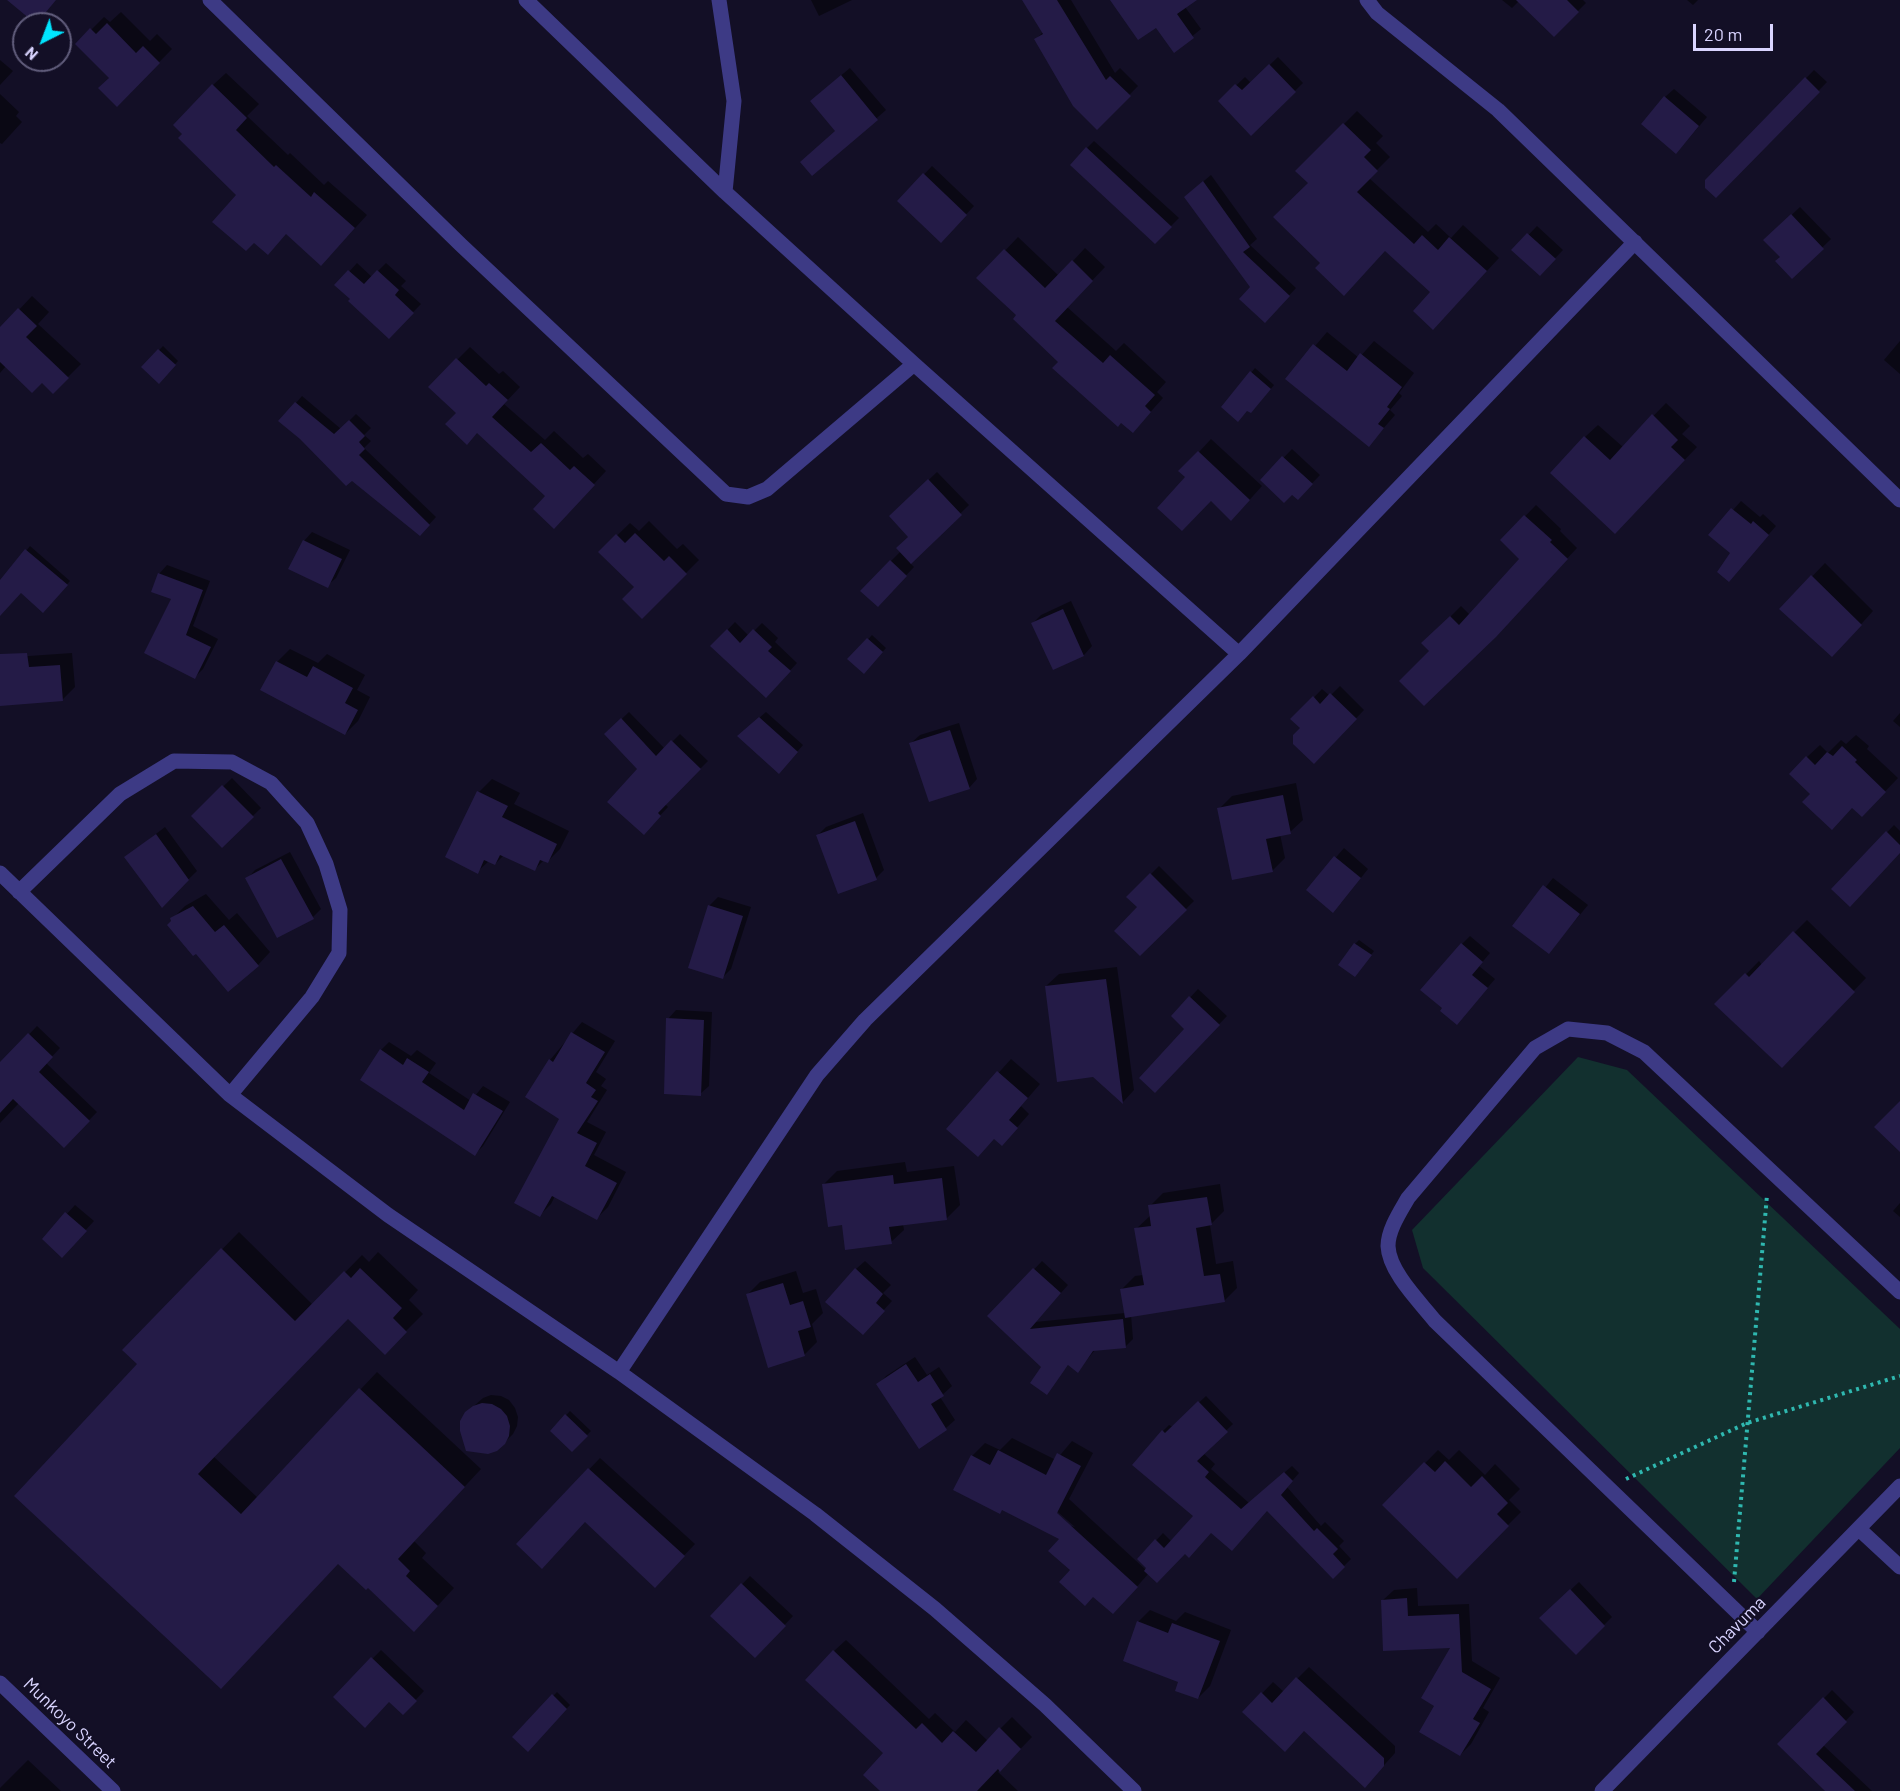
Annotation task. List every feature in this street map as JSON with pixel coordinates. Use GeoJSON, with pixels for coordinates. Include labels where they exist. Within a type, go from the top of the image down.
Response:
{"type":"FeatureCollection","features":[{"type":"Feature","properties":{"kind":"street"},"geometry":{"type":"LineString","coordinates":[[210,0],[461,245],[726,494],[748,497],[767,489],[914,364]]}},
{"type":"Feature","properties":{"kind":"street"},"geometry":{"type":"LineString","coordinates":[[526,0],[725,192],[1239,654]]}},
{"type":"Feature","properties":{"kind":"street"},"geometry":{"type":"LineString","coordinates":[[720,0],[734,102],[725,192]]}},
{"type":"Feature","properties":{"kind":"street"},"geometry":{"type":"LineString","coordinates":[[1367,0],[1377,13],[1498,110],[1900,500]]}},
{"type":"Feature","properties":{"kind":"street"},"geometry":{"type":"LineString","coordinates":[[619,1372],[817,1075],[873,1011],[1239,654],[1635,242]]}},
{"type":"Feature","properties":{"kind":"street"},"geometry":{"type":"LineString","coordinates":[[19,892],[120,794],[174,761],[232,762],[271,783],[307,823],[326,864],[340,910],[339,953],[312,997],[230,1095]]}},
{"type":"Feature","properties":{"kind":"street"},"geometry":{"type":"LineString","coordinates":[[0,873],[230,1095],[388,1215],[619,1372],[815,1514],[935,1609],[1045,1705],[1134,1791]]}},
{"type":"Feature","properties":{"kind":"street"},"geometry":{"type":"LineString","coordinates":[[1758,1632],[1435,1322],[1396,1272],[1388,1246],[1393,1226],[1408,1198],[1535,1048],[1568,1029],[1607,1033],[1644,1052],[1900,1292]]}},
{"type":"Feature","properties":{"kind":"street","name":"Chavuma"},"geometry":{"type":"LineString","coordinates":[[1602,1791],[1900,1486]]}},
{"type":"Feature","properties":{"kind":"street"},"geometry":{"type":"LineString","coordinates":[[1859,1529],[1900,1567]]}},
{"type":"Feature","properties":{"kind":"street","name":"Munkoyo Street"},"geometry":{"type":"LineString","coordinates":[[0,1683],[113,1791]]}},
{"type":"Feature","properties":{"kind":"path"},"geometry":{"type":"LineString","coordinates":[[1731,1606],[1769,1169]]}},
{"type":"Feature","properties":{"kind":"path"},"geometry":{"type":"LineString","coordinates":[[1608,1488],[1747,1423],[1900,1376]]}},
{"type":"Feature","properties":{"kind":"green space"},"geometry":{"type":"Polygon","coordinates":[[[1578,1057],[1627,1070],[1900,1329],[1900,1448],[1757,1599],[1423,1268],[1412,1230],[1578,1057]]]}},
{"type":"Feature","properties":{"kind":"building"},"geometry":{"type":"Polygon","coordinates":[[[7,0],[56,0],[46,12],[22,12],[7,0]]]}},
{"type":"Feature","properties":{"kind":"building"},"geometry":{"type":"Polygon","coordinates":[[[1022,0],[1057,0],[1106,80],[1110,76],[1131,96],[1097,130],[1073,106],[1034,39],[1043,34],[1022,0]]]}},
{"type":"Feature","properties":{"kind":"building"},"geometry":{"type":"Polygon","coordinates":[[[1110,0],[1197,0],[1177,14],[1194,38],[1174,53],[1156,28],[1138,40],[1110,0]]]}},
{"type":"Feature","properties":{"kind":"building"},"geometry":{"type":"Polygon","coordinates":[[[1516,0],[1567,0],[1579,12],[1554,37],[1516,0]]]}},
{"type":"Feature","properties":{"kind":"building"},"geometry":{"type":"Polygon","coordinates":[[[107,23],[136,53],[143,46],[160,63],[117,107],[98,88],[109,78],[75,44],[90,28],[96,34],[107,23]]]}},
{"type":"Feature","properties":{"kind":"building"},"geometry":{"type":"Polygon","coordinates":[[[1269,64],[1296,92],[1251,136],[1218,101],[1235,84],[1242,90],[1269,64]]]}},
{"type":"Feature","properties":{"kind":"building"},"geometry":{"type":"Polygon","coordinates":[[[841,75],[878,120],[812,176],[800,162],[835,131],[810,101],[841,75]]]}},
{"type":"Feature","properties":{"kind":"building"},"geometry":{"type":"Polygon","coordinates":[[[1805,77],[1820,92],[1716,198],[1705,188],[1705,180],[1805,77]]]}},
{"type":"Feature","properties":{"kind":"building"},"geometry":{"type":"Polygon","coordinates":[[[212,84],[247,118],[236,130],[274,167],[276,165],[311,197],[314,192],[355,228],[321,266],[286,234],[268,255],[254,243],[246,251],[212,222],[236,195],[178,138],[182,134],[173,125],[212,84]]]}},
{"type":"Feature","properties":{"kind":"building"},"geometry":{"type":"Polygon","coordinates":[[[1664,96],[1699,126],[1676,154],[1641,124],[1664,96]]]}},
{"type":"Feature","properties":{"kind":"building"},"geometry":{"type":"Polygon","coordinates":[[[1343,123],[1371,150],[1364,157],[1378,171],[1357,192],[1414,244],[1422,235],[1438,250],[1449,237],[1487,271],[1433,330],[1413,311],[1430,292],[1385,251],[1344,296],[1315,268],[1320,263],[1273,217],[1308,183],[1295,171],[1343,123]]]}},
{"type":"Feature","properties":{"kind":"building"},"geometry":{"type":"Polygon","coordinates":[[[1086,147],[1172,227],[1155,244],[1070,165],[1086,147]]]}},
{"type":"Feature","properties":{"kind":"building"},"geometry":{"type":"Polygon","coordinates":[[[923,173],[967,215],[941,243],[897,201],[923,173]]]}},
{"type":"Feature","properties":{"kind":"building"},"geometry":{"type":"Polygon","coordinates":[[[1203,181],[1250,247],[1243,252],[1290,296],[1265,323],[1239,299],[1250,287],[1184,197],[1203,181]]]}},
{"type":"Feature","properties":{"kind":"building"},"geometry":{"type":"Polygon","coordinates":[[[1791,214],[1824,249],[1792,279],[1775,261],[1780,257],[1763,240],[1791,214]]]}},
{"type":"Feature","properties":{"kind":"building"},"geometry":{"type":"Polygon","coordinates":[[[1527,233],[1556,259],[1540,276],[1511,250],[1527,233]]]}},
{"type":"Feature","properties":{"kind":"building"},"geometry":{"type":"Polygon","coordinates":[[[1004,249],[1045,288],[1072,260],[1093,281],[1055,321],[1103,363],[1110,355],[1155,395],[1145,406],[1151,412],[1133,433],[1121,423],[1118,427],[1052,368],[1058,362],[1013,319],[1016,315],[976,278],[1004,249]]]}},
{"type":"Feature","properties":{"kind":"building"},"geometry":{"type":"Polygon","coordinates":[[[348,270],[364,284],[377,270],[399,290],[395,295],[414,313],[389,339],[334,285],[348,270]]]}},
{"type":"Feature","properties":{"kind":"building"},"geometry":{"type":"Polygon","coordinates":[[[18,308],[37,326],[26,337],[69,378],[53,394],[42,383],[32,393],[0,362],[0,327],[18,308]]]}},
{"type":"Feature","properties":{"kind":"building"},"geometry":{"type":"Polygon","coordinates":[[[1313,344],[1347,371],[1360,353],[1402,387],[1387,407],[1390,409],[1378,424],[1384,428],[1369,447],[1285,379],[1313,344]]]}},
{"type":"Feature","properties":{"kind":"building"},"geometry":{"type":"Polygon","coordinates":[[[158,349],[176,365],[159,384],[141,367],[158,349]]]}},
{"type":"Feature","properties":{"kind":"building"},"geometry":{"type":"Polygon","coordinates":[[[456,358],[486,386],[489,383],[508,400],[492,417],[531,452],[541,443],[570,470],[574,466],[595,485],[554,529],[533,509],[545,496],[477,433],[467,445],[445,424],[456,413],[428,387],[456,358]]]}},
{"type":"Feature","properties":{"kind":"building"},"geometry":{"type":"Polygon","coordinates":[[[1250,371],[1271,389],[1251,413],[1247,411],[1238,422],[1221,407],[1250,371]]]}},
{"type":"Feature","properties":{"kind":"building"},"geometry":{"type":"Polygon","coordinates":[[[295,402],[334,434],[349,420],[365,436],[359,442],[365,449],[359,455],[430,525],[420,536],[352,481],[346,486],[300,439],[278,421],[295,402]]]}},
{"type":"Feature","properties":{"kind":"building"},"geometry":{"type":"Polygon","coordinates":[[[1652,414],[1678,440],[1671,447],[1685,460],[1615,534],[1550,473],[1584,436],[1610,460],[1652,414]]]}},
{"type":"Feature","properties":{"kind":"building"},"geometry":{"type":"Polygon","coordinates":[[[1198,451],[1250,500],[1231,521],[1211,501],[1182,531],[1157,508],[1185,477],[1178,471],[1198,451]]]}},
{"type":"Feature","properties":{"kind":"building"},"geometry":{"type":"Polygon","coordinates":[[[1282,456],[1313,484],[1298,500],[1292,495],[1284,503],[1260,480],[1282,456]]]}},
{"type":"Feature","properties":{"kind":"building"},"geometry":{"type":"Polygon","coordinates":[[[928,479],[962,515],[911,564],[896,548],[908,537],[889,516],[928,479]]]}},
{"type":"Feature","properties":{"kind":"building"},"geometry":{"type":"Polygon","coordinates":[[[1731,508],[1751,524],[1753,521],[1769,535],[1729,582],[1717,572],[1730,553],[1708,535],[1731,508]]]}},
{"type":"Feature","properties":{"kind":"building"},"geometry":{"type":"Polygon","coordinates":[[[1524,515],[1552,540],[1550,542],[1568,559],[1496,637],[1424,706],[1399,681],[1429,651],[1421,643],[1450,616],[1459,625],[1519,559],[1500,540],[1524,515]]]}},
{"type":"Feature","properties":{"kind":"building"},"geometry":{"type":"Polygon","coordinates":[[[635,533],[664,561],[669,556],[687,574],[642,619],[622,599],[634,587],[598,552],[616,534],[625,543],[635,533]]]}},
{"type":"Feature","properties":{"kind":"building"},"geometry":{"type":"Polygon","coordinates":[[[303,540],[342,559],[328,588],[288,569],[303,540]]]}},
{"type":"Feature","properties":{"kind":"building"},"geometry":{"type":"Polygon","coordinates":[[[25,549],[68,585],[43,613],[21,593],[0,616],[0,580],[25,549]]]}},
{"type":"Feature","properties":{"kind":"building"},"geometry":{"type":"Polygon","coordinates":[[[890,560],[907,576],[878,607],[860,591],[890,560]]]}},
{"type":"Feature","properties":{"kind":"building"},"geometry":{"type":"Polygon","coordinates":[[[158,573],[203,590],[186,635],[211,647],[195,679],[144,653],[171,599],[151,592],[158,573]]]}},
{"type":"Feature","properties":{"kind":"building"},"geometry":{"type":"Polygon","coordinates":[[[1811,575],[1862,625],[1832,657],[1779,609],[1811,575]]]}},
{"type":"Feature","properties":{"kind":"building"},"geometry":{"type":"Polygon","coordinates":[[[1063,609],[1084,656],[1053,670],[1031,623],[1063,609]]]}},
{"type":"Feature","properties":{"kind":"building"},"geometry":{"type":"Polygon","coordinates":[[[727,629],[740,643],[753,629],[772,647],[768,651],[791,671],[766,698],[710,646],[727,629]]]}},
{"type":"Feature","properties":{"kind":"building"},"geometry":{"type":"Polygon","coordinates":[[[867,638],[883,652],[864,674],[847,659],[867,638]]]}},
{"type":"Feature","properties":{"kind":"building"},"geometry":{"type":"Polygon","coordinates":[[[27,653],[29,667],[60,665],[63,701],[0,706],[0,654],[27,653]]]}},
{"type":"Feature","properties":{"kind":"building"},"geometry":{"type":"Polygon","coordinates":[[[276,661],[307,677],[313,666],[353,688],[345,703],[358,710],[345,735],[260,690],[276,661]]]}},
{"type":"Feature","properties":{"kind":"building"},"geometry":{"type":"Polygon","coordinates":[[[1330,693],[1357,719],[1314,764],[1293,744],[1293,735],[1300,728],[1290,719],[1313,696],[1320,704],[1330,693]]]}},
{"type":"Feature","properties":{"kind":"building"},"geometry":{"type":"Polygon","coordinates":[[[759,717],[798,752],[779,774],[737,736],[759,717]]]}},
{"type":"Feature","properties":{"kind":"building"},"geometry":{"type":"Polygon","coordinates":[[[621,718],[656,756],[671,740],[701,769],[658,813],[661,816],[644,835],[607,802],[637,769],[604,734],[621,718]]]}},
{"type":"Feature","properties":{"kind":"building"},"geometry":{"type":"Polygon","coordinates":[[[950,730],[970,789],[929,802],[909,743],[950,730]]]}},
{"type":"Feature","properties":{"kind":"building"},"geometry":{"type":"Polygon","coordinates":[[[1842,746],[1886,792],[1862,817],[1852,808],[1832,830],[1802,802],[1810,794],[1789,774],[1806,756],[1815,765],[1827,752],[1833,756],[1842,746]]]}},
{"type":"Feature","properties":{"kind":"building"},"geometry":{"type":"Polygon","coordinates":[[[222,785],[254,817],[222,848],[191,816],[222,785]]]}},
{"type":"Feature","properties":{"kind":"building"},"geometry":{"type":"Polygon","coordinates":[[[477,791],[508,806],[502,817],[557,844],[548,863],[540,860],[535,871],[500,855],[495,865],[484,860],[478,874],[445,857],[477,791]]]}},
{"type":"Feature","properties":{"kind":"building"},"geometry":{"type":"Polygon","coordinates":[[[1283,795],[1291,834],[1266,839],[1273,872],[1232,880],[1217,808],[1283,795]]]}},
{"type":"Feature","properties":{"kind":"building"},"geometry":{"type":"Polygon","coordinates":[[[855,821],[877,880],[838,894],[816,835],[855,821]]]}},
{"type":"Feature","properties":{"kind":"building"},"geometry":{"type":"Polygon","coordinates":[[[1886,831],[1900,845],[1900,853],[1850,907],[1831,889],[1886,831]]]}},
{"type":"Feature","properties":{"kind":"building"},"geometry":{"type":"Polygon","coordinates":[[[156,834],[189,880],[162,908],[124,857],[156,834]]]}},
{"type":"Feature","properties":{"kind":"building"},"geometry":{"type":"Polygon","coordinates":[[[1334,856],[1361,878],[1333,913],[1306,890],[1334,856]]]}},
{"type":"Feature","properties":{"kind":"building"},"geometry":{"type":"Polygon","coordinates":[[[281,859],[314,919],[277,938],[245,878],[281,859]]]}},
{"type":"Feature","properties":{"kind":"building"},"geometry":{"type":"Polygon","coordinates":[[[1150,873],[1187,910],[1140,956],[1114,931],[1137,907],[1126,897],[1150,873]]]}},
{"type":"Feature","properties":{"kind":"building"},"geometry":{"type":"Polygon","coordinates":[[[1543,885],[1580,914],[1549,954],[1512,926],[1543,885]]]}},
{"type":"Feature","properties":{"kind":"building"},"geometry":{"type":"Polygon","coordinates":[[[708,905],[743,916],[723,979],[688,968],[708,905]]]}},
{"type":"Feature","properties":{"kind":"building"},"geometry":{"type":"Polygon","coordinates":[[[193,906],[215,932],[224,925],[259,966],[228,992],[196,954],[193,956],[167,925],[171,921],[170,918],[193,906]]]}},
{"type":"Feature","properties":{"kind":"building"},"geometry":{"type":"Polygon","coordinates":[[[1793,931],[1855,992],[1782,1068],[1714,1004],[1745,973],[1749,977],[1793,931]]]}},
{"type":"Feature","properties":{"kind":"building"},"geometry":{"type":"Polygon","coordinates":[[[1354,943],[1372,955],[1355,977],[1338,965],[1354,943]]]}},
{"type":"Feature","properties":{"kind":"building"},"geometry":{"type":"Polygon","coordinates":[[[1461,943],[1483,962],[1472,975],[1488,988],[1457,1025],[1440,1011],[1442,1008],[1420,990],[1461,943]]]}},
{"type":"Feature","properties":{"kind":"building"},"geometry":{"type":"Polygon","coordinates":[[[1106,979],[1123,1104],[1093,1077],[1057,1082],[1045,986],[1106,979]]]}},
{"type":"Feature","properties":{"kind":"building"},"geometry":{"type":"Polygon","coordinates":[[[1189,996],[1220,1025],[1155,1093],[1139,1078],[1184,1029],[1171,1016],[1189,996]]]}},
{"type":"Feature","properties":{"kind":"building"},"geometry":{"type":"Polygon","coordinates":[[[666,1018],[704,1020],[701,1096],[664,1094],[666,1018]]]}},
{"type":"Feature","properties":{"kind":"building"},"geometry":{"type":"Polygon","coordinates":[[[571,1032],[605,1052],[586,1083],[596,1090],[591,1097],[598,1101],[577,1133],[597,1143],[585,1166],[617,1183],[597,1220],[552,1196],[540,1217],[514,1203],[559,1119],[525,1097],[549,1059],[553,1062],[571,1032]]]}},
{"type":"Feature","properties":{"kind":"building"},"geometry":{"type":"Polygon","coordinates":[[[28,1033],[53,1057],[39,1072],[90,1121],[64,1148],[13,1099],[0,1113],[0,1062],[28,1033]]]}},
{"type":"Feature","properties":{"kind":"building"},"geometry":{"type":"Polygon","coordinates":[[[380,1049],[403,1065],[407,1058],[429,1072],[422,1082],[464,1110],[473,1093],[503,1111],[475,1156],[360,1080],[380,1049]]]}},
{"type":"Feature","properties":{"kind":"building"},"geometry":{"type":"Polygon","coordinates":[[[997,1071],[1028,1098],[1009,1120],[1018,1128],[1002,1146],[994,1139],[978,1157],[946,1129],[997,1071]]]}},
{"type":"Feature","properties":{"kind":"building"},"geometry":{"type":"Polygon","coordinates":[[[1900,1101],[1900,1152],[1874,1127],[1900,1101]]]}},
{"type":"Feature","properties":{"kind":"building"},"geometry":{"type":"Polygon","coordinates":[[[893,1175],[894,1184],[942,1178],[947,1220],[889,1227],[892,1244],[845,1250],[842,1225],[828,1227],[822,1184],[893,1175]]]}},
{"type":"Feature","properties":{"kind":"building"},"geometry":{"type":"Polygon","coordinates":[[[1207,1197],[1212,1225],[1196,1228],[1204,1276],[1220,1274],[1225,1302],[1125,1318],[1120,1289],[1144,1285],[1134,1228],[1151,1226],[1148,1205],[1207,1197]]]}},
{"type":"Feature","properties":{"kind":"building"},"geometry":{"type":"Polygon","coordinates":[[[65,1212],[87,1231],[62,1258],[42,1239],[65,1212]]]}},
{"type":"Feature","properties":{"kind":"building"},"geometry":{"type":"Polygon","coordinates":[[[221,1248],[295,1321],[344,1271],[351,1278],[360,1268],[402,1308],[393,1318],[407,1332],[385,1355],[348,1319],[198,1474],[241,1514],[359,1388],[465,1487],[398,1559],[410,1571],[406,1576],[438,1606],[414,1632],[368,1588],[366,1590],[338,1564],[221,1689],[14,1496],[137,1364],[122,1350],[221,1248]]]}},
{"type":"Feature","properties":{"kind":"building"},"geometry":{"type":"Polygon","coordinates":[[[855,1268],[883,1294],[876,1303],[885,1311],[863,1335],[825,1302],[855,1268]]]}},
{"type":"Feature","properties":{"kind":"building"},"geometry":{"type":"Polygon","coordinates":[[[1033,1268],[1061,1293],[1030,1329],[1123,1319],[1126,1348],[1093,1351],[1078,1373],[1068,1365],[1047,1395],[1030,1383],[1041,1367],[987,1316],[1033,1268]]]}},
{"type":"Feature","properties":{"kind":"building"},"geometry":{"type":"Polygon","coordinates":[[[783,1283],[790,1305],[803,1301],[811,1327],[798,1331],[805,1356],[768,1368],[746,1294],[783,1283]]]}},
{"type":"Feature","properties":{"kind":"building"},"geometry":{"type":"Polygon","coordinates":[[[906,1364],[918,1382],[930,1374],[944,1396],[931,1404],[947,1430],[919,1449],[876,1384],[906,1364]]]}},
{"type":"Feature","properties":{"kind":"building"},"geometry":{"type":"Polygon","coordinates":[[[1198,1401],[1228,1432],[1197,1461],[1209,1472],[1205,1477],[1241,1509],[1284,1472],[1293,1481],[1281,1495],[1314,1531],[1317,1528],[1338,1549],[1333,1554],[1345,1567],[1333,1579],[1267,1511],[1232,1551],[1211,1533],[1189,1558],[1185,1554],[1157,1583],[1144,1571],[1146,1568],[1137,1559],[1155,1539],[1164,1548],[1193,1516],[1132,1465],[1162,1430],[1165,1433],[1198,1401]]]}},
{"type":"Feature","properties":{"kind":"building"},"geometry":{"type":"Polygon","coordinates":[[[482,1403],[492,1404],[501,1409],[507,1416],[510,1426],[505,1444],[497,1451],[488,1454],[466,1451],[460,1431],[460,1421],[465,1412],[482,1403]]]}},
{"type":"Feature","properties":{"kind":"building"},"geometry":{"type":"Polygon","coordinates":[[[565,1414],[588,1436],[572,1452],[550,1431],[565,1414]]]}},
{"type":"Feature","properties":{"kind":"building"},"geometry":{"type":"Polygon","coordinates":[[[998,1450],[1046,1475],[1057,1453],[1081,1466],[1057,1513],[1138,1587],[1113,1614],[1093,1597],[1085,1606],[1059,1582],[1070,1570],[1048,1551],[1059,1539],[1002,1510],[1000,1514],[953,1490],[971,1455],[990,1465],[998,1450]]]}},
{"type":"Feature","properties":{"kind":"building"},"geometry":{"type":"Polygon","coordinates":[[[1445,1461],[1471,1487],[1482,1476],[1508,1503],[1497,1514],[1509,1526],[1457,1579],[1382,1505],[1424,1462],[1435,1472],[1445,1461]]]}},
{"type":"Feature","properties":{"kind":"building"},"geometry":{"type":"Polygon","coordinates":[[[588,1468],[685,1556],[655,1588],[585,1522],[542,1569],[516,1544],[588,1468]]]}},
{"type":"Feature","properties":{"kind":"building"},"geometry":{"type":"Polygon","coordinates":[[[741,1583],[786,1626],[755,1658],[710,1616],[741,1583]]]}},
{"type":"Feature","properties":{"kind":"building"},"geometry":{"type":"Polygon","coordinates":[[[1570,1589],[1605,1626],[1576,1655],[1539,1618],[1570,1589]]]}},
{"type":"Feature","properties":{"kind":"building"},"geometry":{"type":"Polygon","coordinates":[[[1407,1598],[1408,1616],[1459,1614],[1462,1672],[1491,1689],[1473,1719],[1480,1723],[1460,1756],[1419,1732],[1434,1706],[1421,1698],[1450,1648],[1383,1651],[1381,1600],[1407,1598]]]}},
{"type":"Feature","properties":{"kind":"building"},"geometry":{"type":"Polygon","coordinates":[[[1137,1621],[1168,1633],[1172,1623],[1220,1641],[1198,1699],[1175,1691],[1178,1682],[1123,1661],[1137,1621]]]}},
{"type":"Feature","properties":{"kind":"building"},"geometry":{"type":"Polygon","coordinates":[[[833,1650],[916,1729],[922,1723],[942,1743],[953,1731],[976,1752],[999,1727],[1021,1749],[1000,1772],[998,1769],[977,1791],[880,1791],[863,1775],[883,1753],[805,1680],[833,1650]]]}},
{"type":"Feature","properties":{"kind":"building"},"geometry":{"type":"Polygon","coordinates":[[[371,1657],[417,1701],[403,1715],[389,1702],[365,1728],[333,1697],[371,1657]]]}},
{"type":"Feature","properties":{"kind":"building"},"geometry":{"type":"Polygon","coordinates":[[[1296,1677],[1384,1758],[1384,1766],[1365,1788],[1304,1731],[1285,1752],[1242,1712],[1261,1692],[1272,1703],[1296,1677]]]}},
{"type":"Feature","properties":{"kind":"building"},"geometry":{"type":"Polygon","coordinates":[[[552,1694],[567,1709],[528,1752],[512,1737],[552,1694]]]}},
{"type":"Feature","properties":{"kind":"building"},"geometry":{"type":"Polygon","coordinates":[[[1823,1697],[1847,1722],[1816,1754],[1855,1791],[1825,1791],[1777,1744],[1823,1697]]]}}]}
